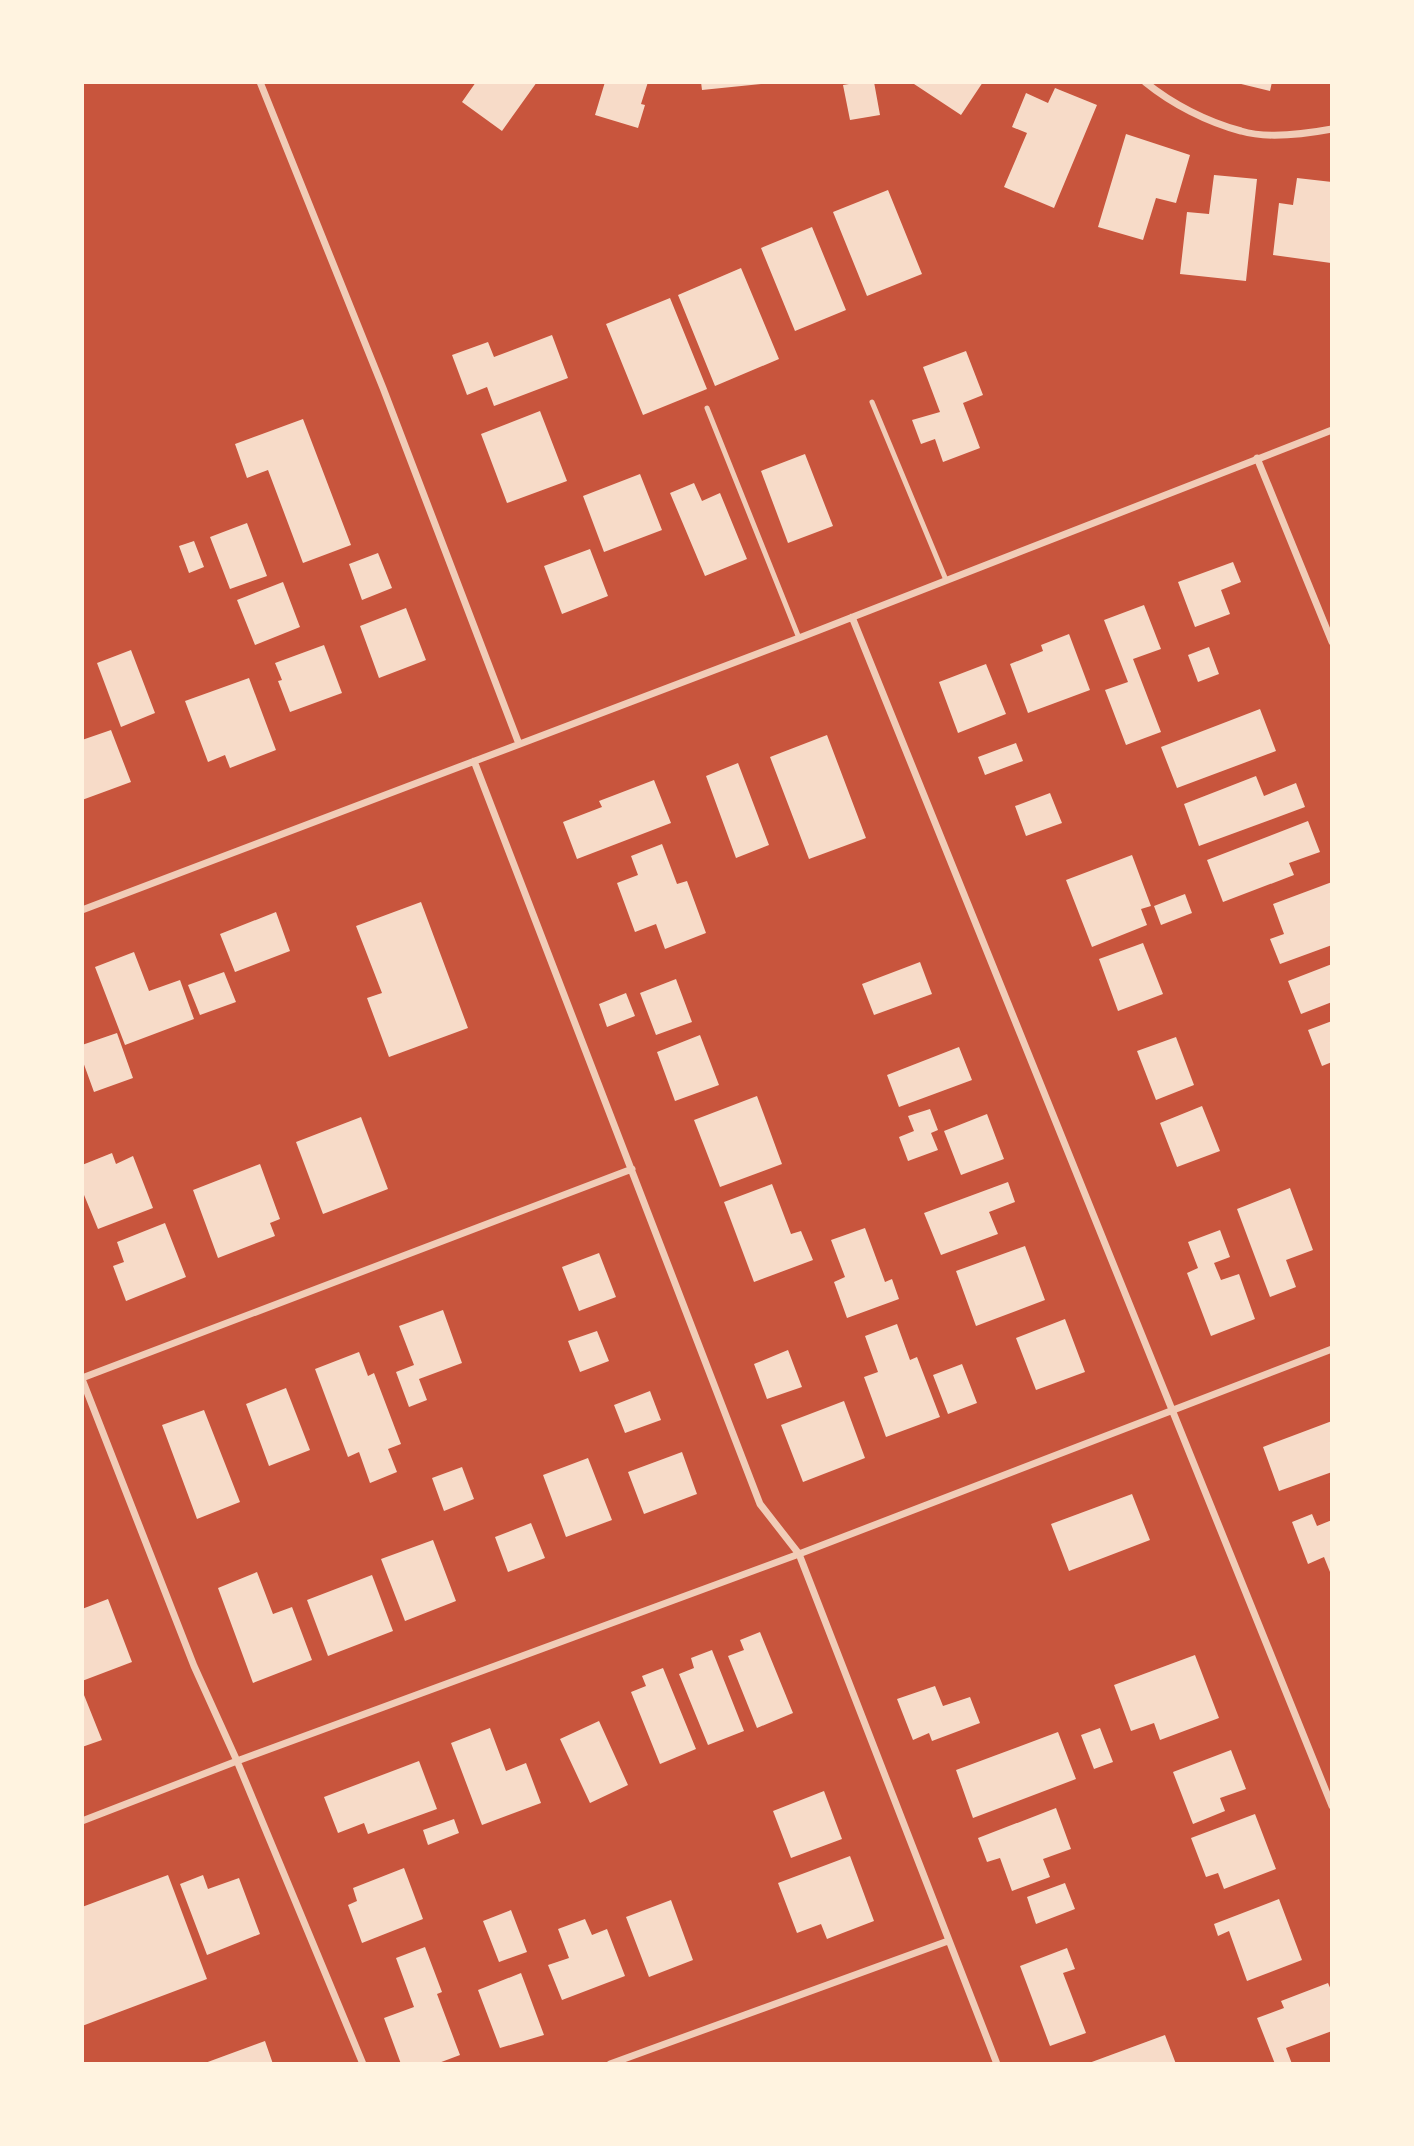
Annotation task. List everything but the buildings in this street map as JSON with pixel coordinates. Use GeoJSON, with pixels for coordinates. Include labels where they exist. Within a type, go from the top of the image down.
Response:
{"type":"FeatureCollection","features":[{"type":"Feature","properties":{"kind":"street"},"geometry":{"type":"LineString","coordinates":[[260,82],[383,388],[519,744]]}},
{"type":"Feature","properties":{"kind":"street"},"geometry":{"type":"LineString","coordinates":[[1145,82],[1189,111],[1242,132],[1307,133],[1332,129]]}},
{"type":"Feature","properties":{"kind":"street"},"geometry":{"type":"LineString","coordinates":[[82,910],[799,638],[1332,430]]}},
{"type":"Feature","properties":{"kind":"street"},"geometry":{"type":"LineString","coordinates":[[1257,458],[1332,642]]}},
{"type":"Feature","properties":{"kind":"street"},"geometry":{"type":"LineString","coordinates":[[852,617],[1332,1806]]}},
{"type":"Feature","properties":{"kind":"street"},"geometry":{"type":"LineString","coordinates":[[474,761],[760,1504],[799,1554],[997,2064]]}},
{"type":"Feature","properties":{"kind":"street"},"geometry":{"type":"LineString","coordinates":[[363,2064],[237,1761],[194,1666],[82,1378],[632,1169]]}},
{"type":"Feature","properties":{"kind":"street"},"geometry":{"type":"LineString","coordinates":[[82,1821],[237,1761],[799,1554],[1332,1349]]}},
{"type":"Feature","properties":{"kind":"street"},"geometry":{"type":"LineString","coordinates":[[610,2064],[948,1941]]}},
{"type":"Feature","properties":{"kind":"lane"},"geometry":{"type":"LineString","coordinates":[[872,402],[946,580]]}},
{"type":"Feature","properties":{"kind":"lane"},"geometry":{"type":"LineString","coordinates":[[707,408],[799,638]]}}]}
